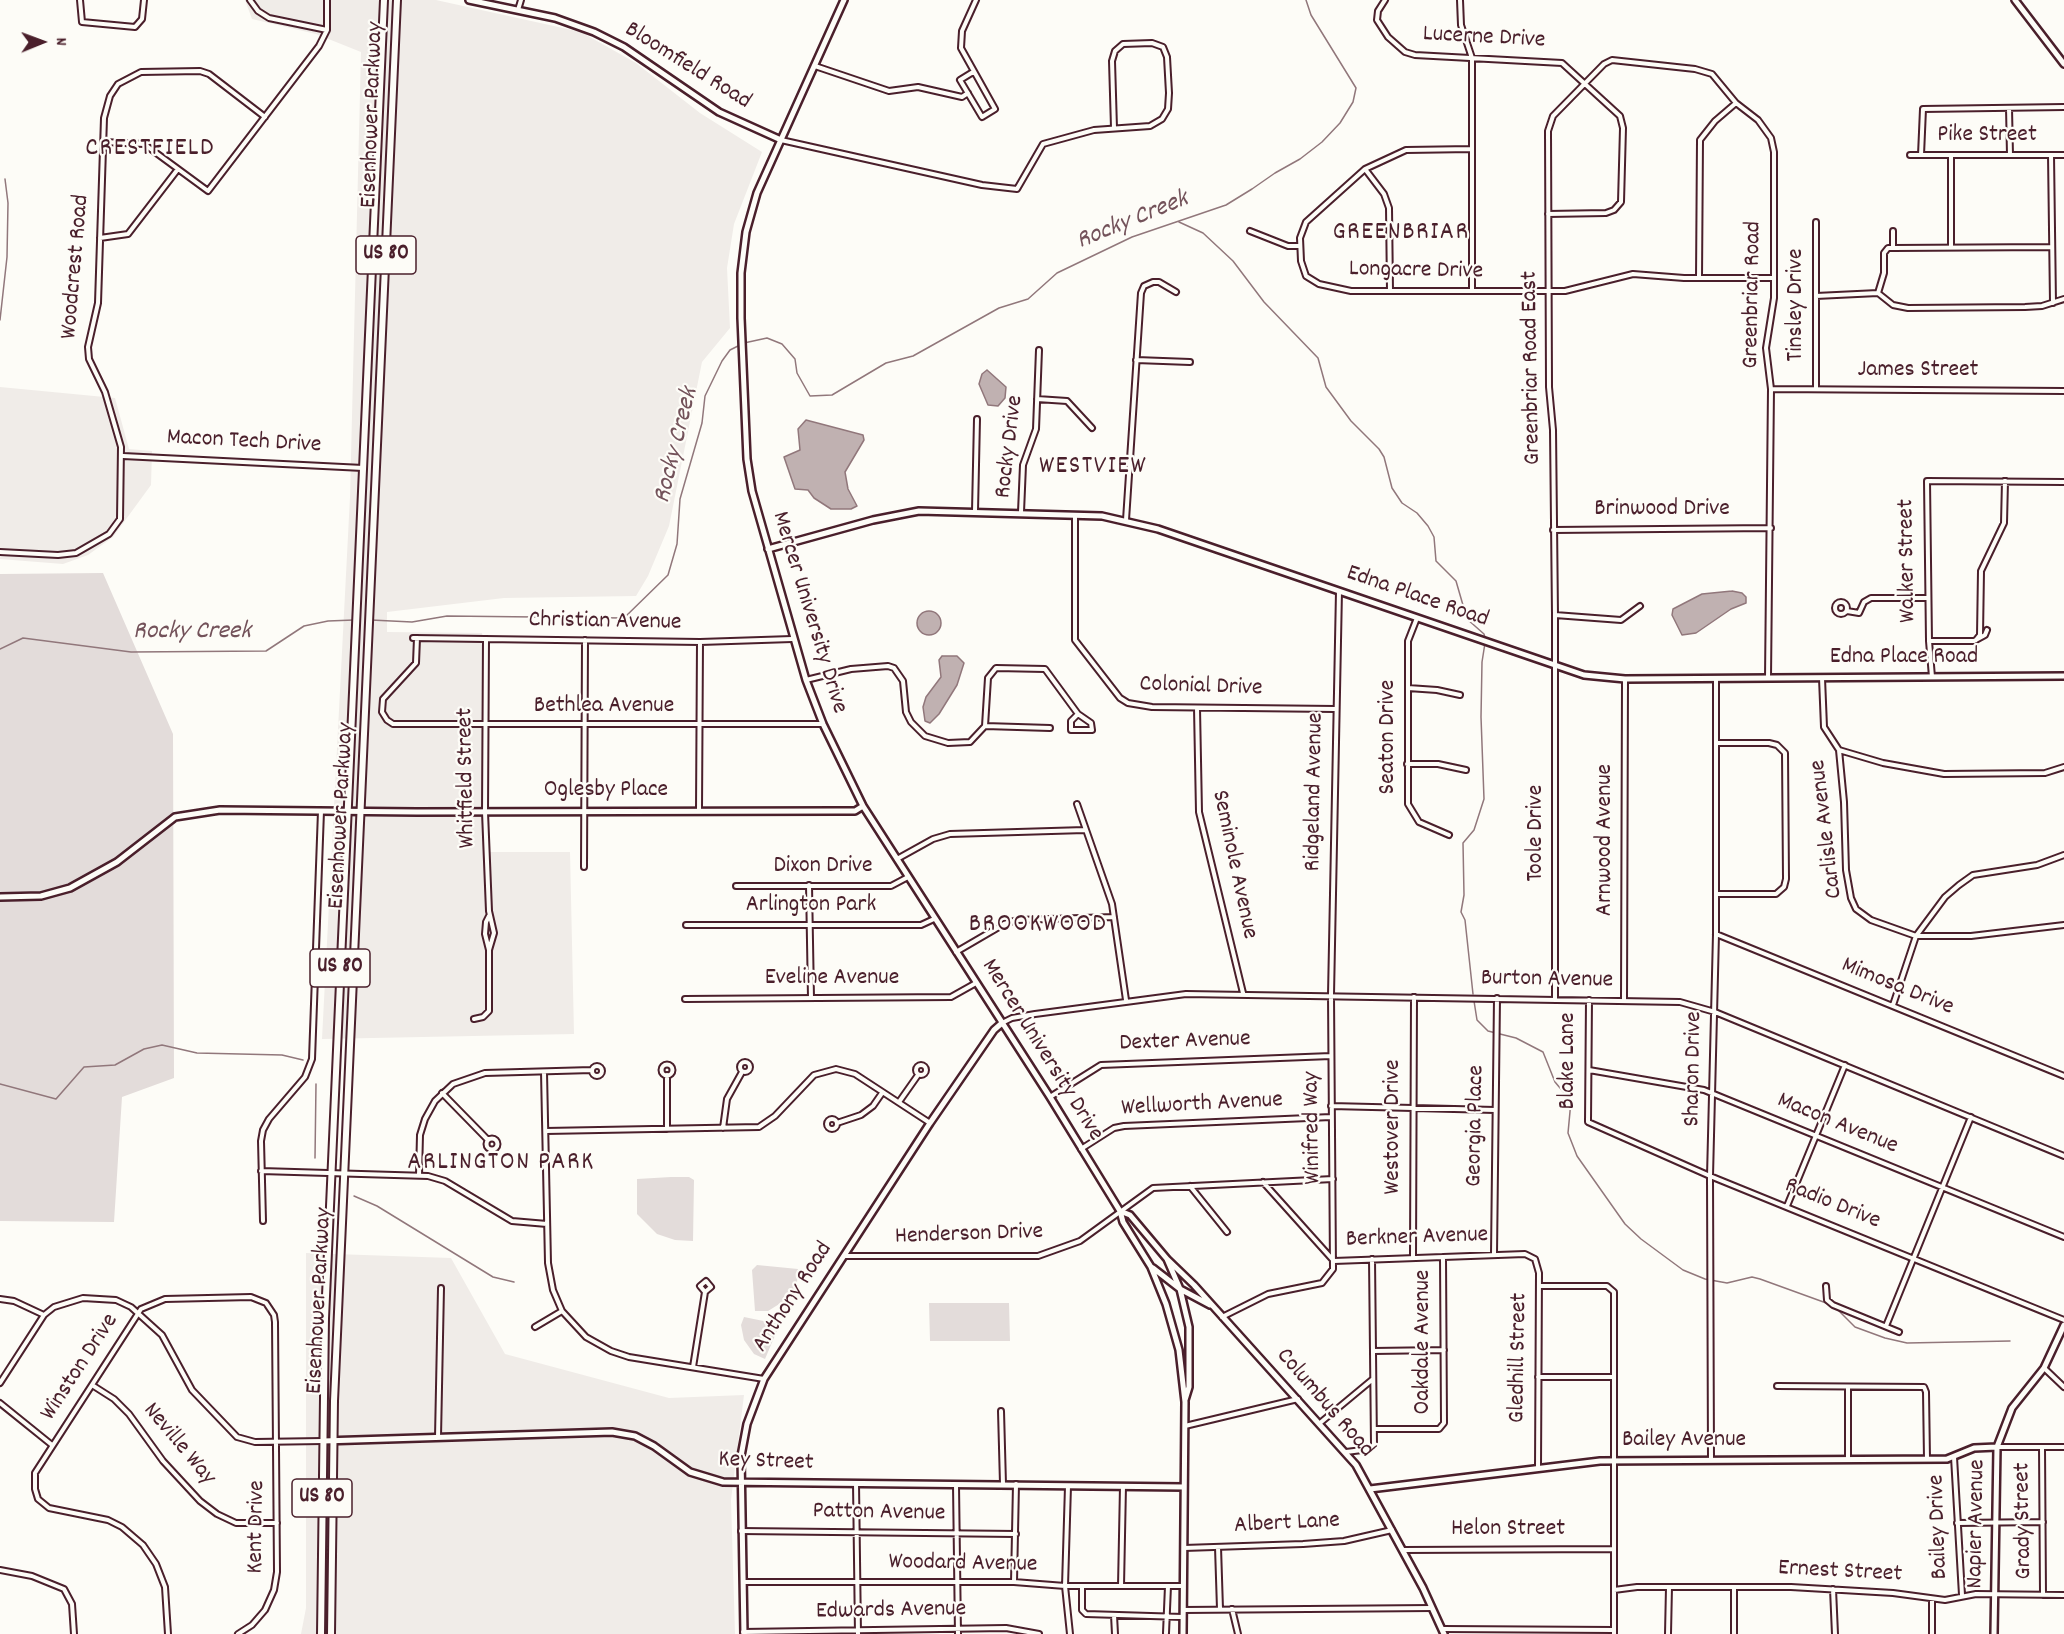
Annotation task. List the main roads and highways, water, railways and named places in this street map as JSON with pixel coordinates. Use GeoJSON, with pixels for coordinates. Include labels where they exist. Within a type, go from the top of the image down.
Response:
{"type":"FeatureCollection","features":[{"type":"Feature","properties":{"kind":"main road","name":"Eisenhower Parkway"},"geometry":{"type":"LineString","coordinates":[[332,1634],[333,1441],[397,0]]}},
{"type":"Feature","properties":{"kind":"main road"},"geometry":{"type":"LineString","coordinates":[[397,8],[403,0]]}},
{"type":"Feature","properties":{"kind":"main road","name":"Eisenhower Parkway"},"geometry":{"type":"LineString","coordinates":[[321,1634],[323,1441],[331,1172],[383,2]]}},
{"type":"Feature","properties":{"kind":"waterway","name":"Rocky Creek"},"geometry":{"type":"LineString","coordinates":[[744,343],[767,338],[782,344],[795,359],[797,373],[810,396],[832,395],[886,363],[913,356],[999,308],[1028,299],[1057,273],[1132,237],[1226,205],[1300,159],[1322,142],[1340,123],[1353,102],[1356,88],[1311,15],[1306,0]]}},
{"type":"Feature","properties":{"kind":"waterway"},"geometry":{"type":"LineString","coordinates":[[0,320],[7,257],[8,203],[5,179]]}},
{"type":"Feature","properties":{"kind":"waterway"},"geometry":{"type":"LineString","coordinates":[[1179,222],[1203,233],[1233,261],[1264,302],[1318,358],[1326,387],[1351,421],[1384,457],[1392,488],[1402,503],[1417,513],[1428,526],[1434,537],[1436,561],[1456,581],[1467,619],[1484,634],[1485,638]]}},
{"type":"Feature","properties":{"kind":"waterway","name":"Rocky Creek"},"geometry":{"type":"LineString","coordinates":[[371,620],[412,622],[447,616],[624,618],[668,575],[677,544],[680,499],[702,423],[705,396],[722,361],[730,350],[740,345]]}},
{"type":"Feature","properties":{"kind":"waterway","name":"Rocky Creek"},"geometry":{"type":"LineString","coordinates":[[0,649],[23,638],[131,652],[266,651],[304,626],[328,621],[354,620]]}},
{"type":"Feature","properties":{"kind":"waterway"},"geometry":{"type":"LineString","coordinates":[[1473,994],[1465,920],[1461,912],[1464,895],[1463,843],[1474,830],[1484,799],[1481,717],[1482,662],[1485,643]]}},
{"type":"Feature","properties":{"kind":"waterway"},"geometry":{"type":"LineString","coordinates":[[1474,1001],[1477,1020],[1488,1031],[1516,1038],[1543,1052],[1555,1082],[1571,1101],[1568,1133],[1577,1156],[1625,1224],[1641,1239],[1683,1270],[1705,1279],[1727,1283],[1752,1277],[1829,1304]]}},
{"type":"Feature","properties":{"kind":"waterway"},"geometry":{"type":"LineString","coordinates":[[0,1084],[56,1099],[84,1067],[115,1065],[144,1049],[162,1045],[197,1053],[282,1055],[303,1060]]}},
{"type":"Feature","properties":{"kind":"waterway"},"geometry":{"type":"LineString","coordinates":[[315,1158],[316,1084]]}},
{"type":"Feature","properties":{"kind":"waterway"},"geometry":{"type":"LineString","coordinates":[[354,1196],[377,1206],[493,1277],[514,1282]]}},
{"type":"Feature","properties":{"kind":"waterway"},"geometry":{"type":"LineString","coordinates":[[1836,1308],[1855,1327],[1907,1343],[2010,1341]]}},
{"type":"Feature","properties":{"kind":"district","name":"CRESTFIELD"},"geometry":{"type":"Point","coordinates":[150,150]}},
{"type":"Feature","properties":{"kind":"district","name":"GREENBRIAR"},"geometry":{"type":"Point","coordinates":[1401,234]}},
{"type":"Feature","properties":{"kind":"district","name":"WESTVIEW"},"geometry":{"type":"Point","coordinates":[1093,468]}},
{"type":"Feature","properties":{"kind":"district","name":"BROOKWOOD"},"geometry":{"type":"Point","coordinates":[1038,926]}},
{"type":"Feature","properties":{"kind":"district","name":"ARLINGTON PARK"},"geometry":{"type":"Point","coordinates":[501,1164]}}]}
